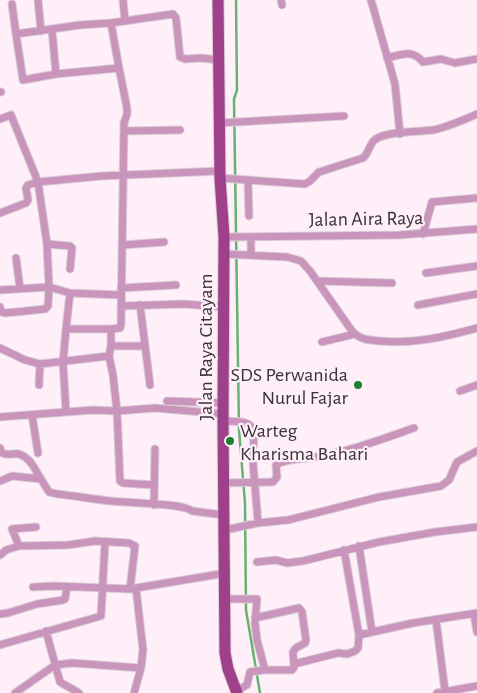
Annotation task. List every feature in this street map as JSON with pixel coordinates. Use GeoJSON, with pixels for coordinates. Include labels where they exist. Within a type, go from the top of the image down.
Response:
{"type":"FeatureCollection","features":[{"type":"Feature","properties":{"kind":"main road","name":"Jalan Raya Citayam"},"geometry":{"type":"LineString","coordinates":[[218,0],[218,60],[224,123],[227,237],[223,412],[226,573],[225,653],[228,669],[237,692]]}},
{"type":"Feature","properties":{"kind":"street"},"geometry":{"type":"LineString","coordinates":[[38,0],[41,31]]}},
{"type":"Feature","properties":{"kind":"street"},"geometry":{"type":"LineString","coordinates":[[123,0],[125,21]]}},
{"type":"Feature","properties":{"kind":"street"},"geometry":{"type":"LineString","coordinates":[[371,0],[395,84],[400,134]]}},
{"type":"Feature","properties":{"kind":"street"},"geometry":{"type":"LineString","coordinates":[[12,4],[23,80],[56,74],[120,68]]}},
{"type":"Feature","properties":{"kind":"street"},"geometry":{"type":"LineString","coordinates":[[16,34],[175,15],[180,57],[185,59],[218,60]]}},
{"type":"Feature","properties":{"kind":"street"},"geometry":{"type":"LineString","coordinates":[[66,329],[120,328],[124,132],[127,108],[111,23]]}},
{"type":"Feature","properties":{"kind":"street"},"geometry":{"type":"LineString","coordinates":[[52,30],[56,74]]}},
{"type":"Feature","properties":{"kind":"street"},"geometry":{"type":"LineString","coordinates":[[387,58],[411,53],[423,62],[441,59],[455,63],[477,59]]}},
{"type":"Feature","properties":{"kind":"street"},"geometry":{"type":"LineString","coordinates":[[0,213],[26,203],[28,200],[26,188],[28,185],[38,182],[124,176],[224,176],[247,181],[305,184],[320,172],[363,158],[368,154],[376,139],[389,135],[440,128],[477,114]]}},
{"type":"Feature","properties":{"kind":"street"},"geometry":{"type":"LineString","coordinates":[[0,119],[11,115],[38,182],[47,244],[48,287],[48,306],[45,309],[6,313],[0,312],[0,307]]}},
{"type":"Feature","properties":{"kind":"street"},"geometry":{"type":"LineString","coordinates":[[224,123],[344,116]]}},
{"type":"Feature","properties":{"kind":"street"},"geometry":{"type":"LineString","coordinates":[[124,132],[180,130]]}},
{"type":"Feature","properties":{"kind":"street"},"geometry":{"type":"LineString","coordinates":[[247,181],[249,216]]}},
{"type":"Feature","properties":{"kind":"street"},"geometry":{"type":"LineString","coordinates":[[423,234],[432,202],[477,198]]}},
{"type":"Feature","properties":{"kind":"street","name":"Jalan Aira Raya"},"geometry":{"type":"LineString","coordinates":[[227,237],[423,234],[477,229]]}},
{"type":"Feature","properties":{"kind":"street"},"geometry":{"type":"LineString","coordinates":[[251,237],[251,255]]}},
{"type":"Feature","properties":{"kind":"street"},"geometry":{"type":"LineString","coordinates":[[123,246],[164,242]]}},
{"type":"Feature","properties":{"kind":"street"},"geometry":{"type":"LineString","coordinates":[[47,244],[70,246],[72,248],[70,269]]}},
{"type":"Feature","properties":{"kind":"street"},"geometry":{"type":"LineString","coordinates":[[226,254],[297,260],[305,265],[355,334],[364,340],[401,343],[429,340],[477,328]]}},
{"type":"Feature","properties":{"kind":"street"},"geometry":{"type":"LineString","coordinates":[[16,258],[20,288]]}},
{"type":"Feature","properties":{"kind":"street"},"geometry":{"type":"LineString","coordinates":[[426,273],[477,266]]}},
{"type":"Feature","properties":{"kind":"street"},"geometry":{"type":"LineString","coordinates":[[318,282],[392,283]]}},
{"type":"Feature","properties":{"kind":"street"},"geometry":{"type":"LineString","coordinates":[[0,290],[48,287],[70,294],[121,292],[176,285]]}},
{"type":"Feature","properties":{"kind":"street"},"geometry":{"type":"LineString","coordinates":[[66,412],[63,362],[70,294]]}},
{"type":"Feature","properties":{"kind":"street"},"geometry":{"type":"LineString","coordinates":[[418,305],[477,294]]}},
{"type":"Feature","properties":{"kind":"street"},"geometry":{"type":"LineString","coordinates":[[121,306],[183,304],[224,307]]}},
{"type":"Feature","properties":{"kind":"street"},"geometry":{"type":"LineString","coordinates":[[140,305],[150,385]]}},
{"type":"Feature","properties":{"kind":"street"},"geometry":{"type":"LineString","coordinates":[[111,328],[111,346],[108,356],[113,375],[117,411],[120,481],[123,483],[154,485]]}},
{"type":"Feature","properties":{"kind":"street"},"geometry":{"type":"LineString","coordinates":[[322,342],[355,334]]}},
{"type":"Feature","properties":{"kind":"street"},"geometry":{"type":"LineString","coordinates":[[111,346],[145,346]]}},
{"type":"Feature","properties":{"kind":"street"},"geometry":{"type":"LineString","coordinates":[[0,348],[25,360],[40,364],[108,356]]}},
{"type":"Feature","properties":{"kind":"street"},"geometry":{"type":"LineString","coordinates":[[39,385],[40,364]]}},
{"type":"Feature","properties":{"kind":"street"},"geometry":{"type":"LineString","coordinates":[[460,392],[477,385]]}},
{"type":"Feature","properties":{"kind":"street"},"geometry":{"type":"LineString","coordinates":[[167,402],[223,412],[248,422],[252,426],[254,435],[253,483],[256,524]]}},
{"type":"Feature","properties":{"kind":"street"},"geometry":{"type":"LineString","coordinates":[[0,417],[155,408],[223,412]]}},
{"type":"Feature","properties":{"kind":"street"},"geometry":{"type":"LineString","coordinates":[[211,412],[223,412]]}},
{"type":"Feature","properties":{"kind":"street"},"geometry":{"type":"LineString","coordinates":[[32,415],[38,453]]}},
{"type":"Feature","properties":{"kind":"street"},"geometry":{"type":"LineString","coordinates":[[224,483],[270,483],[276,480],[276,465],[281,462],[318,457],[367,444],[414,428]]}},
{"type":"Feature","properties":{"kind":"street"},"geometry":{"type":"LineString","coordinates":[[0,448],[2,453],[6,455],[17,454],[28,458],[51,492],[112,502],[189,508],[192,511],[224,514]]}},
{"type":"Feature","properties":{"kind":"street"},"geometry":{"type":"LineString","coordinates":[[154,505],[155,449]]}},
{"type":"Feature","properties":{"kind":"street"},"geometry":{"type":"LineString","coordinates":[[225,530],[288,520],[379,497],[441,486],[450,480],[456,462],[477,451]]}},
{"type":"Feature","properties":{"kind":"street"},"geometry":{"type":"LineString","coordinates":[[0,481],[12,476],[41,479]]}},
{"type":"Feature","properties":{"kind":"street"},"geometry":{"type":"LineString","coordinates":[[19,546],[12,530],[36,527]]}},
{"type":"Feature","properties":{"kind":"street"},"geometry":{"type":"LineString","coordinates":[[257,562],[276,560],[287,563],[303,561],[359,546],[435,532],[477,527]]}},
{"type":"Feature","properties":{"kind":"street"},"geometry":{"type":"LineString","coordinates":[[0,555],[6,550],[19,546],[81,544],[95,541],[129,543],[135,546],[133,588],[143,650],[141,668],[134,693]]}},
{"type":"Feature","properties":{"kind":"street"},"geometry":{"type":"LineString","coordinates":[[0,645],[100,616],[106,542]]}},
{"type":"Feature","properties":{"kind":"street"},"geometry":{"type":"LineString","coordinates":[[359,546],[372,632]]}},
{"type":"Feature","properties":{"kind":"street"},"geometry":{"type":"LineString","coordinates":[[294,664],[338,653],[347,654],[356,651],[358,648],[359,635],[344,550]]}},
{"type":"Feature","properties":{"kind":"street"},"geometry":{"type":"LineString","coordinates":[[33,587],[133,588],[226,573]]}},
{"type":"Feature","properties":{"kind":"street"},"geometry":{"type":"LineString","coordinates":[[0,614],[37,604],[63,600],[65,599],[67,587]]}},
{"type":"Feature","properties":{"kind":"street"},"geometry":{"type":"LineString","coordinates":[[225,599],[254,598],[257,600],[258,640],[264,670]]}},
{"type":"Feature","properties":{"kind":"street"},"geometry":{"type":"LineString","coordinates":[[237,692],[249,682],[250,672],[292,670],[294,664],[293,652],[305,643],[306,640],[301,610],[299,608],[256,618]]}},
{"type":"Feature","properties":{"kind":"street"},"geometry":{"type":"LineString","coordinates":[[359,635],[476,613],[477,632]]}},
{"type":"Feature","properties":{"kind":"street"},"geometry":{"type":"LineString","coordinates":[[436,620],[445,692]]}},
{"type":"Feature","properties":{"kind":"street"},"geometry":{"type":"LineString","coordinates":[[46,631],[62,685],[79,693]]}},
{"type":"Feature","properties":{"kind":"street"},"geometry":{"type":"LineString","coordinates":[[15,693],[56,665],[72,663],[141,668]]}},
{"type":"Feature","properties":{"kind":"street"},"geometry":{"type":"LineString","coordinates":[[437,693],[477,686]]}},
{"type":"Feature","properties":{"kind":"waterway"},"geometry":{"type":"LineString","coordinates":[[236,0],[237,90],[234,99],[239,430],[245,503],[246,610],[260,693]]}},
{"type":"Feature","properties":{"kind":"place","name":"SDS Perwanida Nurul Fajar"},"geometry":{"type":"Point","coordinates":[358,385]}},
{"type":"Feature","properties":{"kind":"place","name":"Warteg Kharisma Bahari"},"geometry":{"type":"Point","coordinates":[230,441]}}]}
